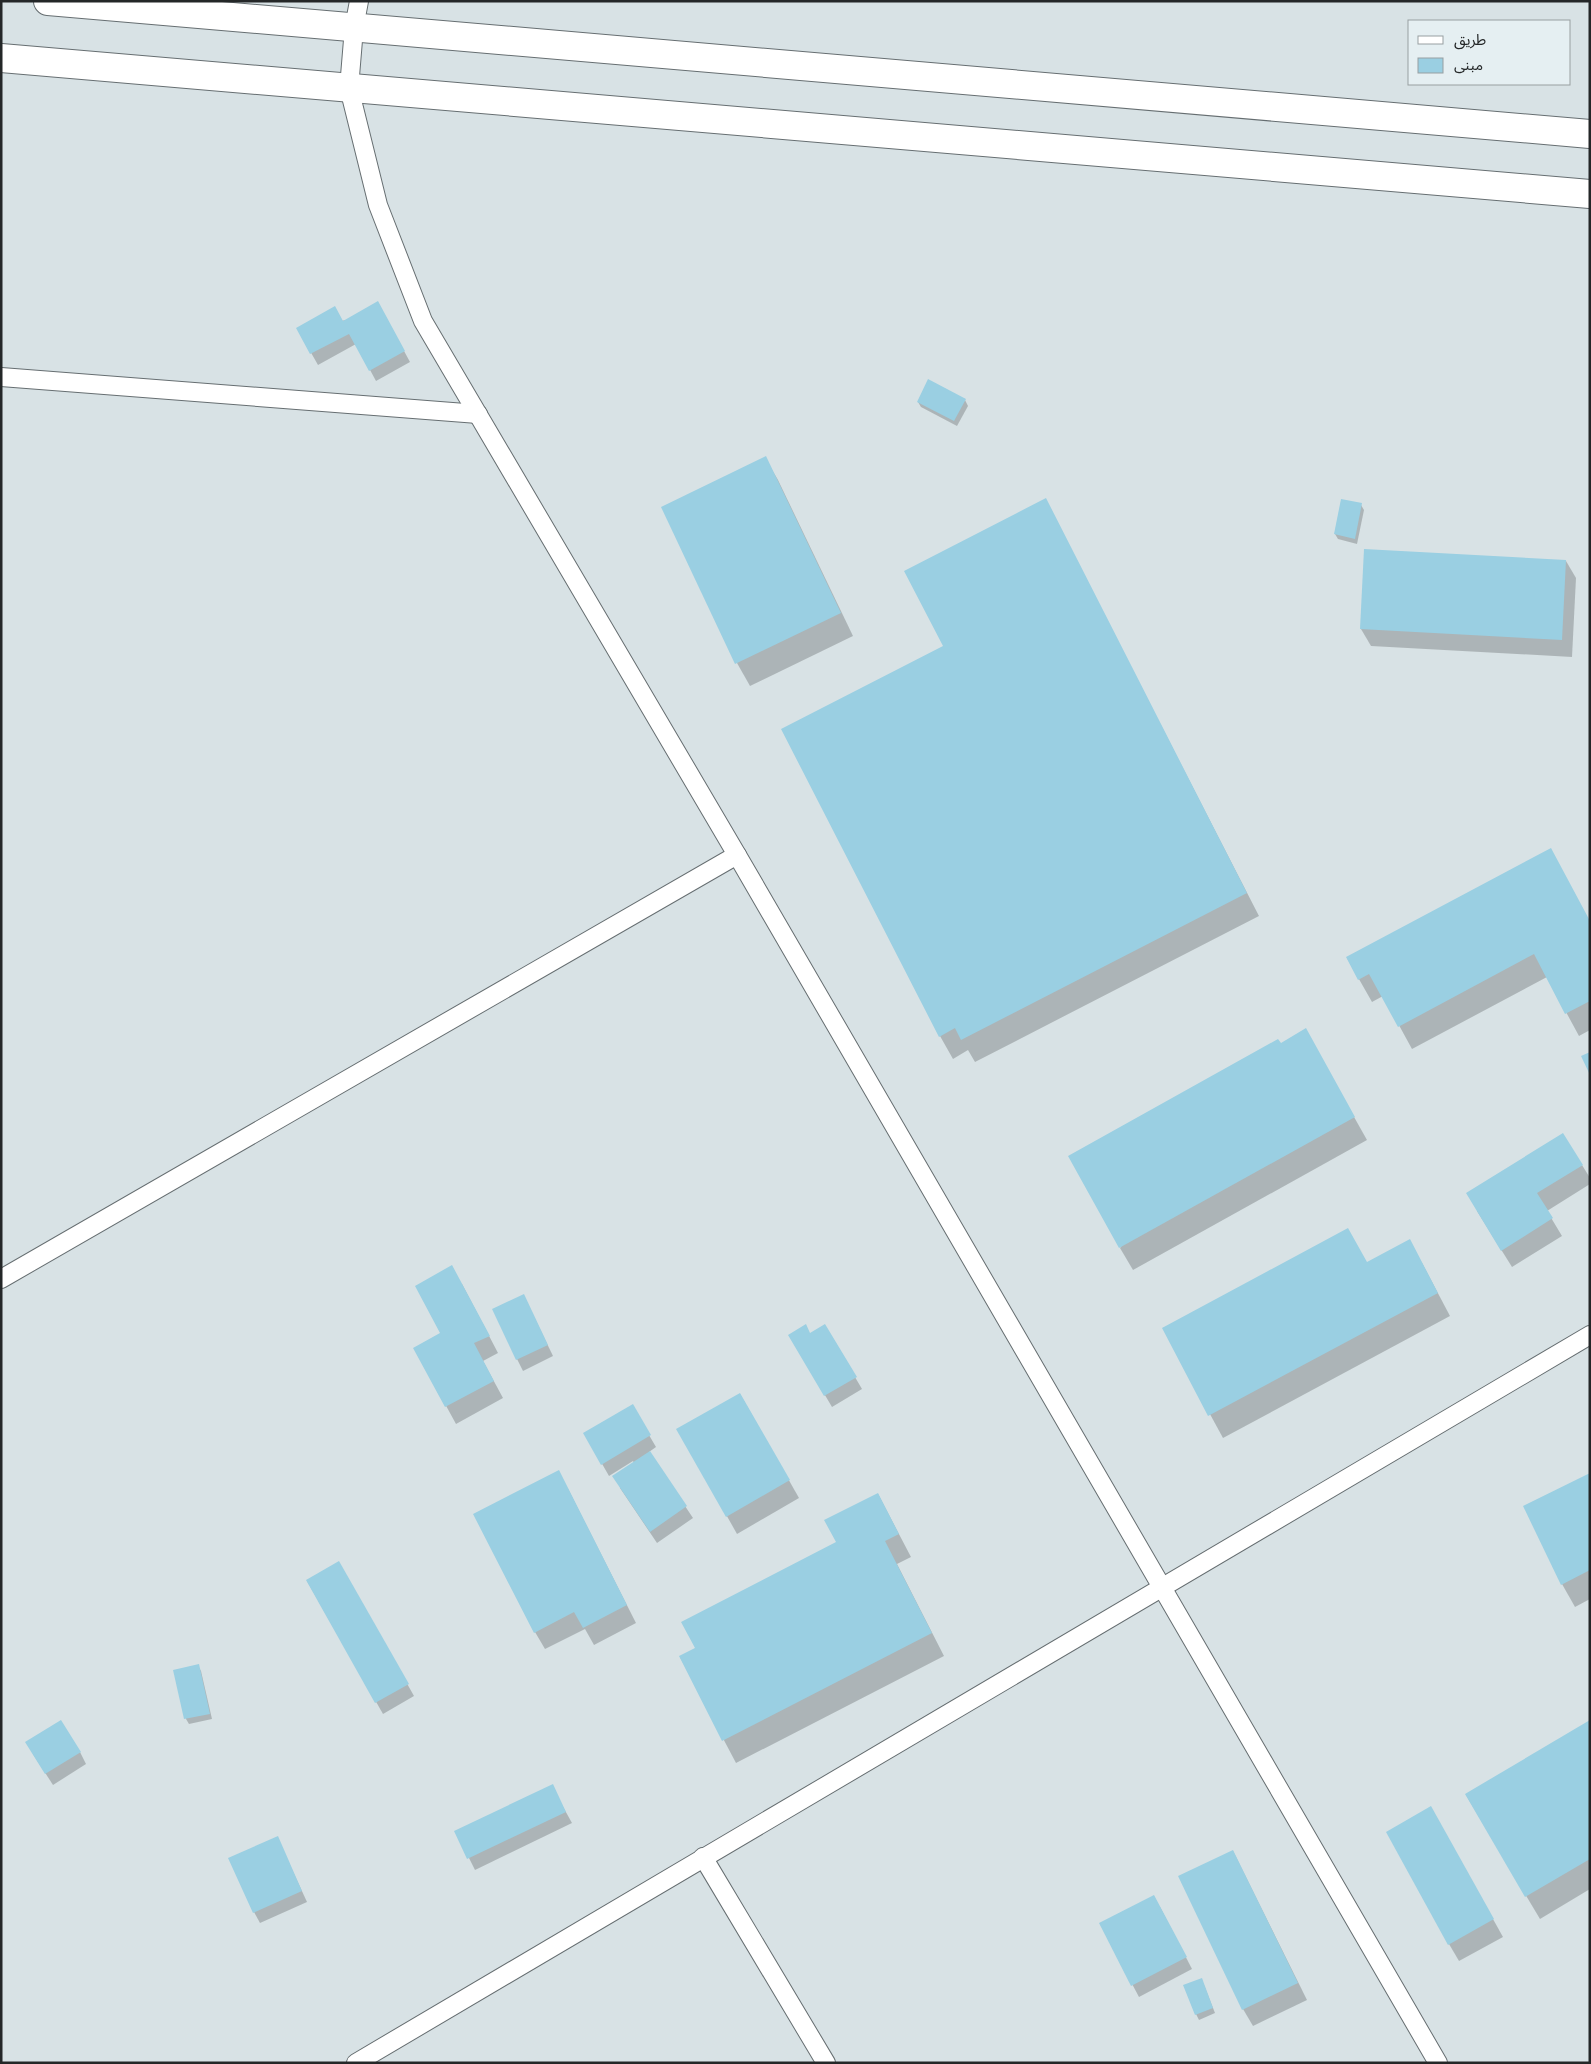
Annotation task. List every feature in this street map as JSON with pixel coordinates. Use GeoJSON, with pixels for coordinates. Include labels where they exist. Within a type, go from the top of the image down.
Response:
{"type":"FeatureCollection","features":[{"type":"Feature","properties":{"kind":"main road"},"geometry":{"type":"LineString","coordinates":[[48,1],[246,10],[354,28],[1590,134]]}},
{"type":"Feature","properties":{"kind":"main road"},"geometry":{"type":"LineString","coordinates":[[1,58],[1590,194]]}},
{"type":"Feature","properties":{"kind":"lane"},"geometry":{"type":"LineString","coordinates":[[359,1],[354,28],[349,88],[378,205],[423,321],[737,855],[1438,2063]]}},
{"type":"Feature","properties":{"kind":"lane"},"geometry":{"type":"LineString","coordinates":[[1,377],[478,414]]}},
{"type":"Feature","properties":{"kind":"lane"},"geometry":{"type":"LineString","coordinates":[[1,1280],[737,855]]}},
{"type":"Feature","properties":{"kind":"lane"},"geometry":{"type":"LineString","coordinates":[[356,2063],[1161,1586],[1590,1335]]}},
{"type":"Feature","properties":{"kind":"lane"},"geometry":{"type":"LineString","coordinates":[[703,1857],[826,2063]]}},
{"type":"Feature","properties":{"kind":"building"},"geometry":{"type":"Polygon","coordinates":[[[378,301],[405,351],[369,371],[349,334],[310,354],[296,328],[335,306],[343,321],[378,301]]]}},
{"type":"Feature","properties":{"kind":"building"},"geometry":{"type":"Polygon","coordinates":[[[928,379],[966,399],[954,421],[917,402],[928,379]]]}},
{"type":"Feature","properties":{"kind":"building"},"geometry":{"type":"Polygon","coordinates":[[[766,456],[841,613],[735,664],[661,507],[766,456]]]}},
{"type":"Feature","properties":{"kind":"building"},"geometry":{"type":"Polygon","coordinates":[[[1046,498],[1247,893],[961,1040],[955,1028],[939,1037],[781,729],[943,646],[904,571],[1046,498]]]}},
{"type":"Feature","properties":{"kind":"building"},"geometry":{"type":"Polygon","coordinates":[[[1341,499],[1362,503],[1355,539],[1334,534],[1341,499]]]}},
{"type":"Feature","properties":{"kind":"building"},"geometry":{"type":"Polygon","coordinates":[[[1364,549],[1566,560],[1562,640],[1360,629],[1364,549]]]}},
{"type":"Feature","properties":{"kind":"building"},"geometry":{"type":"Polygon","coordinates":[[[1551,848],[1590,921],[1590,1001],[1565,1014],[1534,954],[1398,1027],[1369,974],[1358,980],[1346,957],[1551,848]]]}},
{"type":"Feature","properties":{"kind":"building"},"geometry":{"type":"Polygon","coordinates":[[[1306,1028],[1355,1117],[1119,1248],[1068,1156],[1278,1039],[1281,1043],[1306,1028]]]}},
{"type":"Feature","properties":{"kind":"building"},"geometry":{"type":"Polygon","coordinates":[[[1590,1052],[1590,1075],[1581,1056],[1590,1052]]]}},
{"type":"Feature","properties":{"kind":"building"},"geometry":{"type":"Polygon","coordinates":[[[1563,1133],[1583,1165],[1537,1193],[1553,1218],[1501,1251],[1466,1193],[1563,1133]]]}},
{"type":"Feature","properties":{"kind":"building"},"geometry":{"type":"Polygon","coordinates":[[[1348,1228],[1367,1262],[1410,1239],[1438,1293],[1208,1416],[1162,1328],[1348,1228]]]}},
{"type":"Feature","properties":{"kind":"building"},"geometry":{"type":"Polygon","coordinates":[[[452,1265],[490,1336],[474,1343],[494,1381],[445,1407],[413,1348],[440,1333],[415,1286],[452,1265]]]}},
{"type":"Feature","properties":{"kind":"building"},"geometry":{"type":"Polygon","coordinates":[[[524,1294],[548,1345],[516,1360],[492,1309],[524,1294]]]}},
{"type":"Feature","properties":{"kind":"building"},"geometry":{"type":"Polygon","coordinates":[[[806,1324],[810,1333],[825,1324],[857,1377],[824,1396],[788,1335],[806,1324]]]}},
{"type":"Feature","properties":{"kind":"building"},"geometry":{"type":"Polygon","coordinates":[[[740,1393],[790,1480],[726,1517],[676,1429],[740,1393]]]}},
{"type":"Feature","properties":{"kind":"building"},"geometry":{"type":"Polygon","coordinates":[[[633,1404],[651,1435],[601,1465],[583,1433],[633,1404]]]}},
{"type":"Feature","properties":{"kind":"building"},"geometry":{"type":"Polygon","coordinates":[[[650,1451],[687,1506],[650,1532],[612,1476],[650,1451]]]}},
{"type":"Feature","properties":{"kind":"building"},"geometry":{"type":"Polygon","coordinates":[[[559,1470],[627,1605],[583,1628],[574,1612],[534,1633],[473,1514],[559,1470]]]}},
{"type":"Feature","properties":{"kind":"building"},"geometry":{"type":"Polygon","coordinates":[[[1590,1473],[1590,1570],[1561,1585],[1523,1506],[1590,1473]]]}},
{"type":"Feature","properties":{"kind":"building"},"geometry":{"type":"Polygon","coordinates":[[[878,1493],[899,1534],[885,1541],[932,1633],[722,1741],[679,1656],[695,1648],[681,1622],[836,1542],[824,1520],[878,1493]]]}},
{"type":"Feature","properties":{"kind":"building"},"geometry":{"type":"Polygon","coordinates":[[[339,1561],[409,1684],[375,1703],[306,1580],[339,1561]]]}},
{"type":"Feature","properties":{"kind":"building"},"geometry":{"type":"Polygon","coordinates":[[[199,1664],[210,1714],[184,1719],[173,1670],[199,1664]]]}},
{"type":"Feature","properties":{"kind":"building"},"geometry":{"type":"Polygon","coordinates":[[[61,1720],[81,1752],[45,1774],[25,1742],[61,1720]]]}},
{"type":"Feature","properties":{"kind":"building"},"geometry":{"type":"Polygon","coordinates":[[[1590,1720],[1590,1859],[1525,1897],[1465,1794],[1590,1720]]]}},
{"type":"Feature","properties":{"kind":"building"},"geometry":{"type":"Polygon","coordinates":[[[553,1784],[566,1812],[467,1859],[454,1831],[553,1784]]]}},
{"type":"Feature","properties":{"kind":"building"},"geometry":{"type":"Polygon","coordinates":[[[1431,1806],[1494,1919],[1448,1945],[1386,1832],[1431,1806]]]}},
{"type":"Feature","properties":{"kind":"building"},"geometry":{"type":"Polygon","coordinates":[[[278,1836],[302,1891],[253,1913],[228,1858],[278,1836]]]}},
{"type":"Feature","properties":{"kind":"building"},"geometry":{"type":"Polygon","coordinates":[[[1233,1850],[1298,1983],[1242,2010],[1178,1876],[1233,1850]]]}},
{"type":"Feature","properties":{"kind":"building"},"geometry":{"type":"Polygon","coordinates":[[[1154,1895],[1187,1957],[1131,1986],[1099,1923],[1154,1895]]]}},
{"type":"Feature","properties":{"kind":"building"},"geometry":{"type":"Polygon","coordinates":[[[1202,1978],[1213,2008],[1195,2015],[1183,1985],[1202,1978]]]}}]}
